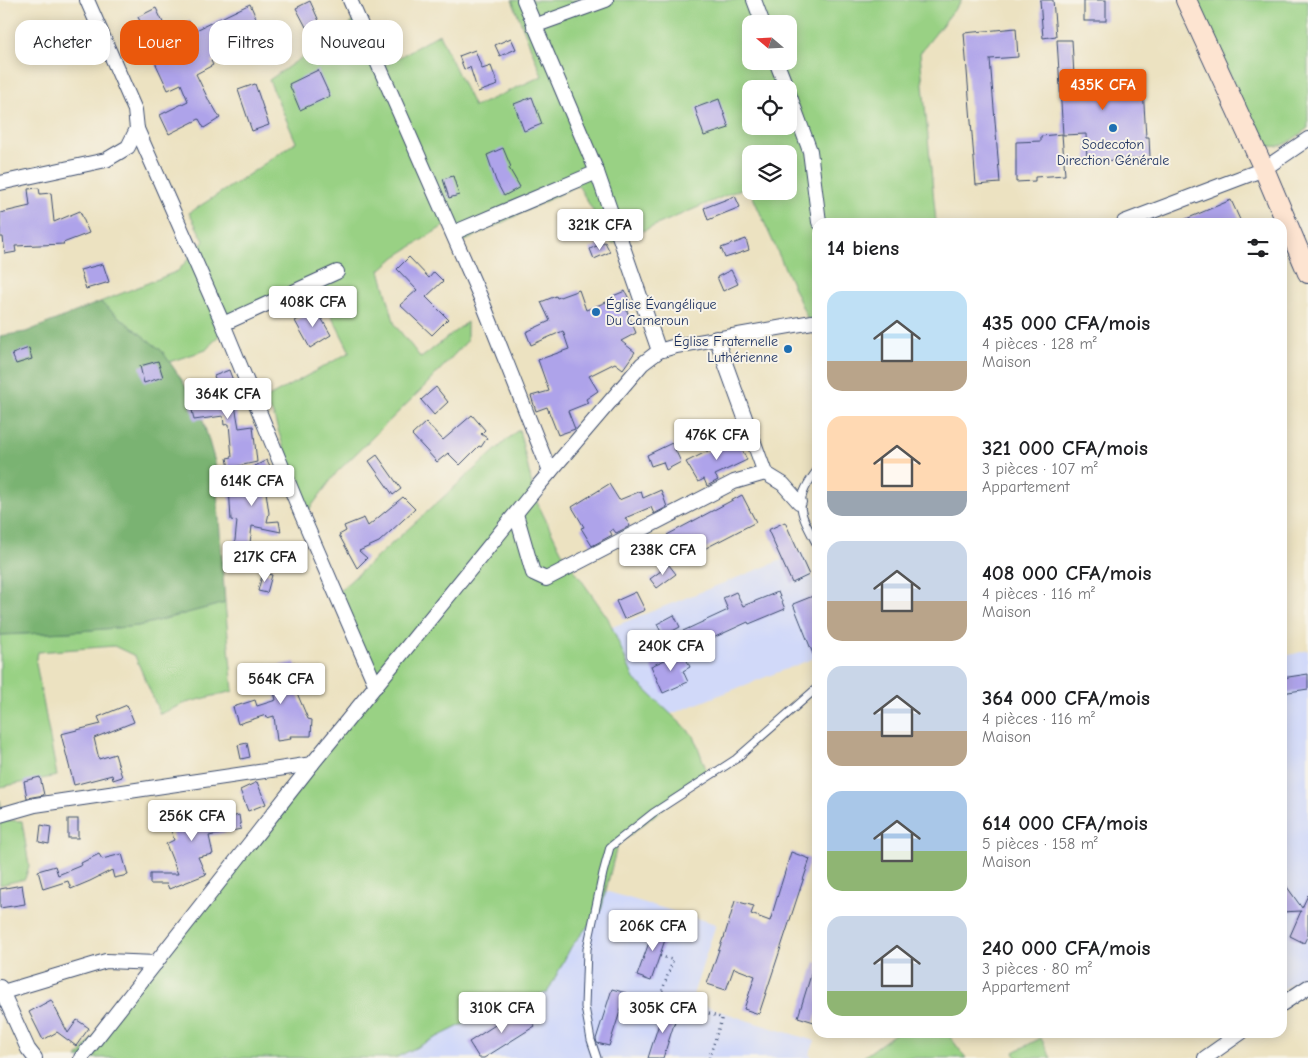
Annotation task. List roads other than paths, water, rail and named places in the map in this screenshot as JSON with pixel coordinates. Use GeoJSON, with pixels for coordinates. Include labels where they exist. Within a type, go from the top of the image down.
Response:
{"type":"FeatureCollection","features":[{"type":"Feature","properties":{"kind":"main road"},"geometry":{"type":"LineString","coordinates":[[1186,0],[1285,218]]}},
{"type":"Feature","properties":{"kind":"main road"},"geometry":{"type":"LineString","coordinates":[[1287,223],[1308,273]]}},
{"type":"Feature","properties":{"kind":"street"},"geometry":{"type":"LineString","coordinates":[[87,0],[135,110],[137,128],[223,324],[300,513],[376,686]]}},
{"type":"Feature","properties":{"kind":"street"},"geometry":{"type":"LineString","coordinates":[[350,0],[480,296],[550,472]]}},
{"type":"Feature","properties":{"kind":"street"},"geometry":{"type":"LineString","coordinates":[[524,0],[597,172],[659,351]]}},
{"type":"Feature","properties":{"kind":"street"},"geometry":{"type":"LineString","coordinates":[[534,26],[606,0]]}},
{"type":"Feature","properties":{"kind":"street"},"geometry":{"type":"LineString","coordinates":[[754,0],[759,15]]}},
{"type":"Feature","properties":{"kind":"street"},"geometry":{"type":"LineString","coordinates":[[797,116],[810,151],[819,218]]}},
{"type":"Feature","properties":{"kind":"street"},"geometry":{"type":"LineString","coordinates":[[0,183],[106,160],[128,147],[137,128]]}},
{"type":"Feature","properties":{"kind":"street"},"geometry":{"type":"LineString","coordinates":[[1135,218],[1264,169],[1308,140]]}},
{"type":"Feature","properties":{"kind":"street"},"geometry":{"type":"LineString","coordinates":[[453,233],[597,172]]}},
{"type":"Feature","properties":{"kind":"street"},"geometry":{"type":"LineString","coordinates":[[223,324],[336,272]]}},
{"type":"Feature","properties":{"kind":"street"},"geometry":{"type":"LineString","coordinates":[[81,1058],[312,764],[550,472],[642,364],[659,351],[716,338],[812,322]]}},
{"type":"Feature","properties":{"kind":"street"},"geometry":{"type":"LineString","coordinates":[[716,338],[765,473],[783,484],[800,502]]}},
{"type":"Feature","properties":{"kind":"street"},"geometry":{"type":"LineString","coordinates":[[516,514],[533,573],[546,579],[734,482],[765,473]]}},
{"type":"Feature","properties":{"kind":"street"},"geometry":{"type":"LineString","coordinates":[[0,815],[35,805],[312,764]]}},
{"type":"Feature","properties":{"kind":"street"},"geometry":{"type":"LineString","coordinates":[[35,1058],[28,1049],[1,990],[106,962],[156,963]]}},
{"type":"Feature","properties":{"kind":"street"},"geometry":{"type":"LineString","coordinates":[[1287,1001],[1308,987]]}},
{"type":"Feature","properties":{"kind":"street"},"geometry":{"type":"LineString","coordinates":[[1205,1058],[1233,1038]]}},
{"type":"Feature","properties":{"kind":"lane"},"geometry":{"type":"LineString","coordinates":[[812,476],[806,484],[800,502],[803,519],[812,536]]}},
{"type":"Feature","properties":{"kind":"lane"},"geometry":{"type":"LineString","coordinates":[[597,1058],[591,1040],[585,1006],[587,949],[610,847],[653,813],[736,759],[812,692]]}},
{"type":"Feature","properties":{"kind":"place","name":"Sodecoton Direction Générale"},"geometry":{"type":"Point","coordinates":[1113,128]}},
{"type":"Feature","properties":{"kind":"place","name":"Église Évangélique Du Cameroun"},"geometry":{"type":"Point","coordinates":[596,312]}},
{"type":"Feature","properties":{"kind":"place","name":"Église Fraternelle Luthérienne"},"geometry":{"type":"Point","coordinates":[788,349]}}]}
